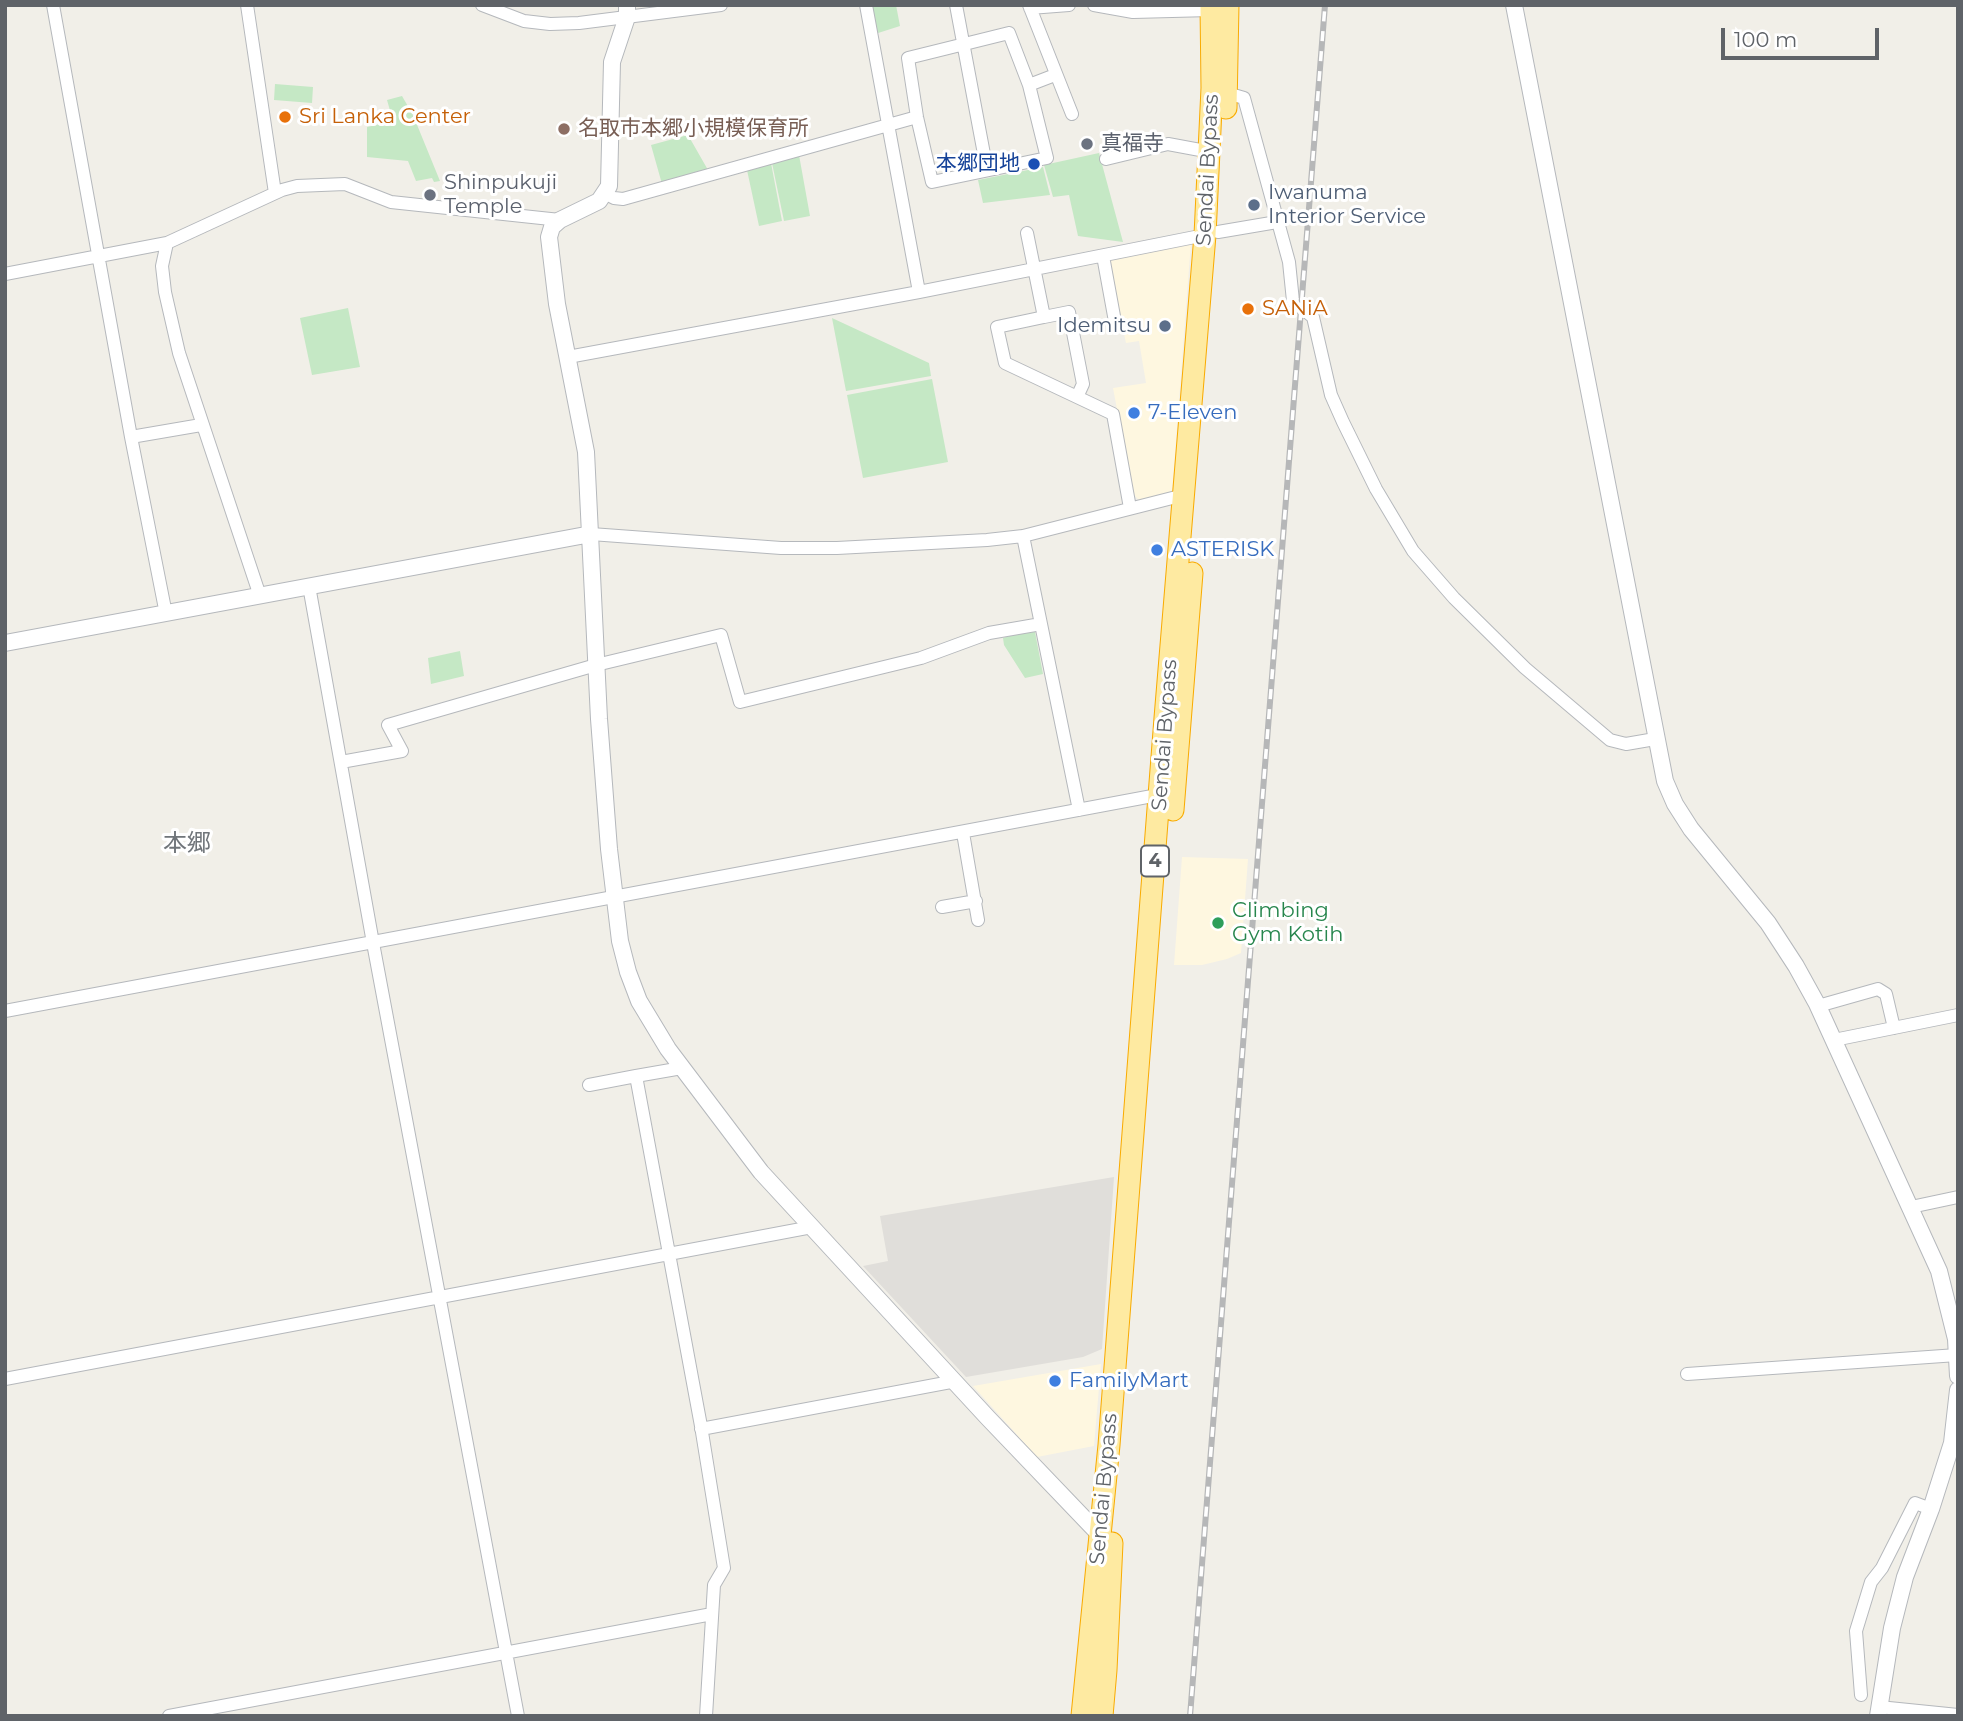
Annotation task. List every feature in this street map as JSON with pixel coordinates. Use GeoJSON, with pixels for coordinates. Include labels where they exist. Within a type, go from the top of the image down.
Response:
{"type":"FeatureCollection","features":[{"type":"Feature","properties":{"kind":"highway","name":"Sendai Bypass"},"geometry":{"type":"LineString","coordinates":[[1082,1716],[1167,794],[1184,495],[1227,93],[1216,7]]}},
{"type":"Feature","properties":{"kind":"highway","name":"Sendai Bypass"},"geometry":{"type":"LineString","coordinates":[[1102,1716],[1113,1528],[1167,794],[1212,233],[1211,152],[1216,7]]}},
{"type":"Feature","properties":{"kind":"street"},"geometry":{"type":"LineString","coordinates":[[53,5],[131,437],[166,614]]}},
{"type":"Feature","properties":{"kind":"street"},"geometry":{"type":"LineString","coordinates":[[247,5],[275,193]]}},
{"type":"Feature","properties":{"kind":"street"},"geometry":{"type":"LineString","coordinates":[[482,5],[524,20],[550,24],[627,11],[721,5]]}},
{"type":"Feature","properties":{"kind":"street"},"geometry":{"type":"LineString","coordinates":[[866,5],[919,292]]}},
{"type":"Feature","properties":{"kind":"street"},"geometry":{"type":"LineString","coordinates":[[956,5],[987,170]]}},
{"type":"Feature","properties":{"kind":"street"},"geometry":{"type":"LineString","coordinates":[[1069,5],[1029,7],[1072,114]]}},
{"type":"Feature","properties":{"kind":"street"},"geometry":{"type":"LineString","coordinates":[[1094,5],[1133,12],[1216,7]]}},
{"type":"Feature","properties":{"kind":"street"},"geometry":{"type":"LineString","coordinates":[[1514,5],[1665,781],[1675,804],[1691,829],[1768,923],[1818,1006],[1939,1271],[1956,1339],[1958,1376]]}},
{"type":"Feature","properties":{"kind":"street"},"geometry":{"type":"LineString","coordinates":[[627,11],[612,62],[610,186],[599,201],[560,220],[552,228],[549,237],[557,303],[586,452],[596,666],[614,897],[620,940],[639,1001],[682,1068],[761,1172],[1100,1535]]}},
{"type":"Feature","properties":{"kind":"street"},"geometry":{"type":"LineString","coordinates":[[1009,33],[1029,85],[1047,159],[932,182],[917,117],[908,58],[963,43],[1009,33]]}},
{"type":"Feature","properties":{"kind":"street"},"geometry":{"type":"LineString","coordinates":[[1029,85],[1055,75]]}},
{"type":"Feature","properties":{"kind":"street"},"geometry":{"type":"LineString","coordinates":[[1227,93],[1244,98],[1289,262],[1293,301],[1313,317],[1331,395],[1376,489],[1413,551],[1454,598],[1525,668],[1610,740],[1626,744],[1656,739]]}},
{"type":"Feature","properties":{"kind":"street"},"geometry":{"type":"LineString","coordinates":[[606,194],[623,200],[917,117]]}},
{"type":"Feature","properties":{"kind":"street"},"geometry":{"type":"LineString","coordinates":[[1106,159],[1168,144],[1211,152]]}},
{"type":"Feature","properties":{"kind":"street"},"geometry":{"type":"LineString","coordinates":[[5,274],[167,243],[275,193],[297,186],[345,184],[391,202],[560,220]]}},
{"type":"Feature","properties":{"kind":"street"},"geometry":{"type":"LineString","coordinates":[[568,357],[1277,222]]}},
{"type":"Feature","properties":{"kind":"street"},"geometry":{"type":"LineString","coordinates":[[1027,233],[1044,317]]}},
{"type":"Feature","properties":{"kind":"street"},"geometry":{"type":"LineString","coordinates":[[167,243],[162,266],[179,353],[260,596]]}},
{"type":"Feature","properties":{"kind":"street"},"geometry":{"type":"LineString","coordinates":[[1103,256],[1116,327]]}},
{"type":"Feature","properties":{"kind":"street"},"geometry":{"type":"LineString","coordinates":[[1077,397],[1083,384],[1069,312],[997,327],[1005,363],[1077,397],[1113,414],[1130,508]]}},
{"type":"Feature","properties":{"kind":"street"},"geometry":{"type":"LineString","coordinates":[[131,437],[201,425]]}},
{"type":"Feature","properties":{"kind":"street"},"geometry":{"type":"LineString","coordinates":[[5,643],[591,534],[781,548],[919,544],[1023,536],[1184,495]]}},
{"type":"Feature","properties":{"kind":"street"},"geometry":{"type":"LineString","coordinates":[[1023,536],[1079,810]]}},
{"type":"Feature","properties":{"kind":"street"},"geometry":{"type":"LineString","coordinates":[[309,586],[518,1716]]}},
{"type":"Feature","properties":{"kind":"street"},"geometry":{"type":"LineString","coordinates":[[341,762],[402,751],[388,725],[596,666],[721,635],[740,702],[921,658],[989,633],[1041,624]]}},
{"type":"Feature","properties":{"kind":"street"},"geometry":{"type":"LineString","coordinates":[[5,1011],[1167,794]]}},
{"type":"Feature","properties":{"kind":"street"},"geometry":{"type":"LineString","coordinates":[[963,833],[978,920]]}},
{"type":"Feature","properties":{"kind":"street"},"geometry":{"type":"LineString","coordinates":[[942,907],[976,901]]}},
{"type":"Feature","properties":{"kind":"street"},"geometry":{"type":"LineString","coordinates":[[1818,1006],[1878,989],[1886,994],[1894,1028]]}},
{"type":"Feature","properties":{"kind":"street"},"geometry":{"type":"LineString","coordinates":[[1834,1040],[1958,1015]]}},
{"type":"Feature","properties":{"kind":"street"},"geometry":{"type":"LineString","coordinates":[[589,1086],[682,1068]]}},
{"type":"Feature","properties":{"kind":"street"},"geometry":{"type":"LineString","coordinates":[[636,1076],[724,1569],[714,1585],[706,1716]]}},
{"type":"Feature","properties":{"kind":"street"},"geometry":{"type":"LineString","coordinates":[[1911,1207],[1958,1197]]}},
{"type":"Feature","properties":{"kind":"street"},"geometry":{"type":"LineString","coordinates":[[5,1379],[812,1227]]}},
{"type":"Feature","properties":{"kind":"street"},"geometry":{"type":"LineString","coordinates":[[1687,1374],[1957,1354]]}},
{"type":"Feature","properties":{"kind":"street"},"geometry":{"type":"LineString","coordinates":[[701,1429],[956,1381]]}},
{"type":"Feature","properties":{"kind":"street"},"geometry":{"type":"LineString","coordinates":[[1958,1390],[1952,1443],[1905,1577],[1889,1640],[1878,1712],[1958,1715]]}},
{"type":"Feature","properties":{"kind":"street"},"geometry":{"type":"LineString","coordinates":[[1861,1695],[1856,1631],[1871,1582],[1882,1568],[1915,1503],[1931,1509]]}},
{"type":"Feature","properties":{"kind":"street"},"geometry":{"type":"LineString","coordinates":[[1882,1568],[1905,1577]]}},
{"type":"Feature","properties":{"kind":"street"},"geometry":{"type":"LineString","coordinates":[[169,1716],[712,1614]]}},
{"type":"Feature","properties":{"kind":"shaded area"},"geometry":{"type":"Polygon","coordinates":[[[1191,242],[1172,493],[1140,501],[1133,494],[1113,388],[1146,383],[1139,341],[1126,343],[1109,263],[1114,257],[1191,242]]]}},
{"type":"Feature","properties":{"kind":"shaded area"},"geometry":{"type":"Polygon","coordinates":[[[1182,857],[1248,859],[1241,953],[1202,965],[1174,965],[1182,857]]]}},
{"type":"Feature","properties":{"kind":"shaded area"},"geometry":{"type":"Polygon","coordinates":[[[1114,1177],[1102,1349],[1083,1357],[966,1377],[863,1266],[888,1261],[880,1216],[1114,1177]]]}},
{"type":"Feature","properties":{"kind":"shaded area"},"geometry":{"type":"Polygon","coordinates":[[[1101,1364],[1094,1446],[1037,1457],[973,1386],[1101,1364]]]}},
{"type":"Feature","properties":{"kind":"green space"},"geometry":{"type":"Polygon","coordinates":[[[869,5],[896,5],[900,26],[875,34],[869,5]]]}},
{"type":"Feature","properties":{"kind":"green space"},"geometry":{"type":"Polygon","coordinates":[[[275,84],[313,87],[312,103],[274,100],[275,84]]]}},
{"type":"Feature","properties":{"kind":"green space"},"geometry":{"type":"Polygon","coordinates":[[[402,96],[413,115],[440,181],[434,182],[432,178],[416,181],[408,161],[367,157],[367,127],[393,121],[387,100],[402,96]]]}},
{"type":"Feature","properties":{"kind":"green space"},"geometry":{"type":"Polygon","coordinates":[[[688,135],[708,170],[662,184],[651,145],[688,135]]]}},
{"type":"Feature","properties":{"kind":"green space"},"geometry":{"type":"Polygon","coordinates":[[[1099,153],[1123,242],[1078,236],[1069,195],[1053,197],[1044,165],[1099,153]]]}},
{"type":"Feature","properties":{"kind":"green space"},"geometry":{"type":"Polygon","coordinates":[[[799,155],[810,216],[784,221],[772,163],[799,155]]]}},
{"type":"Feature","properties":{"kind":"green space"},"geometry":{"type":"Polygon","coordinates":[[[771,163],[782,221],[759,226],[747,170],[771,163]]]}},
{"type":"Feature","properties":{"kind":"green space"},"geometry":{"type":"Polygon","coordinates":[[[1043,167],[1050,195],[983,203],[978,180],[1043,167]]]}},
{"type":"Feature","properties":{"kind":"green space"},"geometry":{"type":"Polygon","coordinates":[[[348,308],[360,367],[312,375],[300,318],[348,308]]]}},
{"type":"Feature","properties":{"kind":"green space"},"geometry":{"type":"Polygon","coordinates":[[[832,318],[929,363],[931,376],[846,391],[832,318]]]}},
{"type":"Feature","properties":{"kind":"green space"},"geometry":{"type":"Polygon","coordinates":[[[932,379],[948,462],[863,478],[847,395],[932,379]]]}},
{"type":"Feature","properties":{"kind":"green space"},"geometry":{"type":"Polygon","coordinates":[[[1030,629],[1035,632],[1043,674],[1025,678],[1004,645],[1003,638],[1030,629]]]}},
{"type":"Feature","properties":{"kind":"green space"},"geometry":{"type":"Polygon","coordinates":[[[460,651],[464,676],[431,684],[428,658],[460,651]]]}},
{"type":"Feature","properties":{"kind":"railway"},"geometry":{"type":"LineString","coordinates":[[1190,1716],[1325,5]]}},
{"type":"Feature","properties":{"kind":"place","name":"Sri Lanka Center"},"geometry":{"type":"Point","coordinates":[285,117]}},
{"type":"Feature","properties":{"kind":"place","name":"名取市本郷小規模保育所"},"geometry":{"type":"Point","coordinates":[564,129]}},
{"type":"Feature","properties":{"kind":"place","name":"真福寺"},"geometry":{"type":"Point","coordinates":[1087,144]}},
{"type":"Feature","properties":{"kind":"place","name":"本郷団地"},"geometry":{"type":"Point","coordinates":[1034,164]}},
{"type":"Feature","properties":{"kind":"place","name":"Shinpukuji Temple"},"geometry":{"type":"Point","coordinates":[430,195]}},
{"type":"Feature","properties":{"kind":"place","name":"Iwanuma Interior Service"},"geometry":{"type":"Point","coordinates":[1254,205]}},
{"type":"Feature","properties":{"kind":"place","name":"SANiA"},"geometry":{"type":"Point","coordinates":[1248,309]}},
{"type":"Feature","properties":{"kind":"place","name":"Idemitsu"},"geometry":{"type":"Point","coordinates":[1165,326]}},
{"type":"Feature","properties":{"kind":"place","name":"7-Eleven"},"geometry":{"type":"Point","coordinates":[1134,413]}},
{"type":"Feature","properties":{"kind":"place","name":"ASTERISK"},"geometry":{"type":"Point","coordinates":[1157,550]}},
{"type":"Feature","properties":{"kind":"place","name":"Climbing Gym Kotih"},"geometry":{"type":"Point","coordinates":[1218,923]}},
{"type":"Feature","properties":{"kind":"place","name":"FamilyMart"},"geometry":{"type":"Point","coordinates":[1055,1381]}},
{"type":"Feature","properties":{"kind":"district","name":"本郷"},"geometry":{"type":"Point","coordinates":[187,844]}}]}
